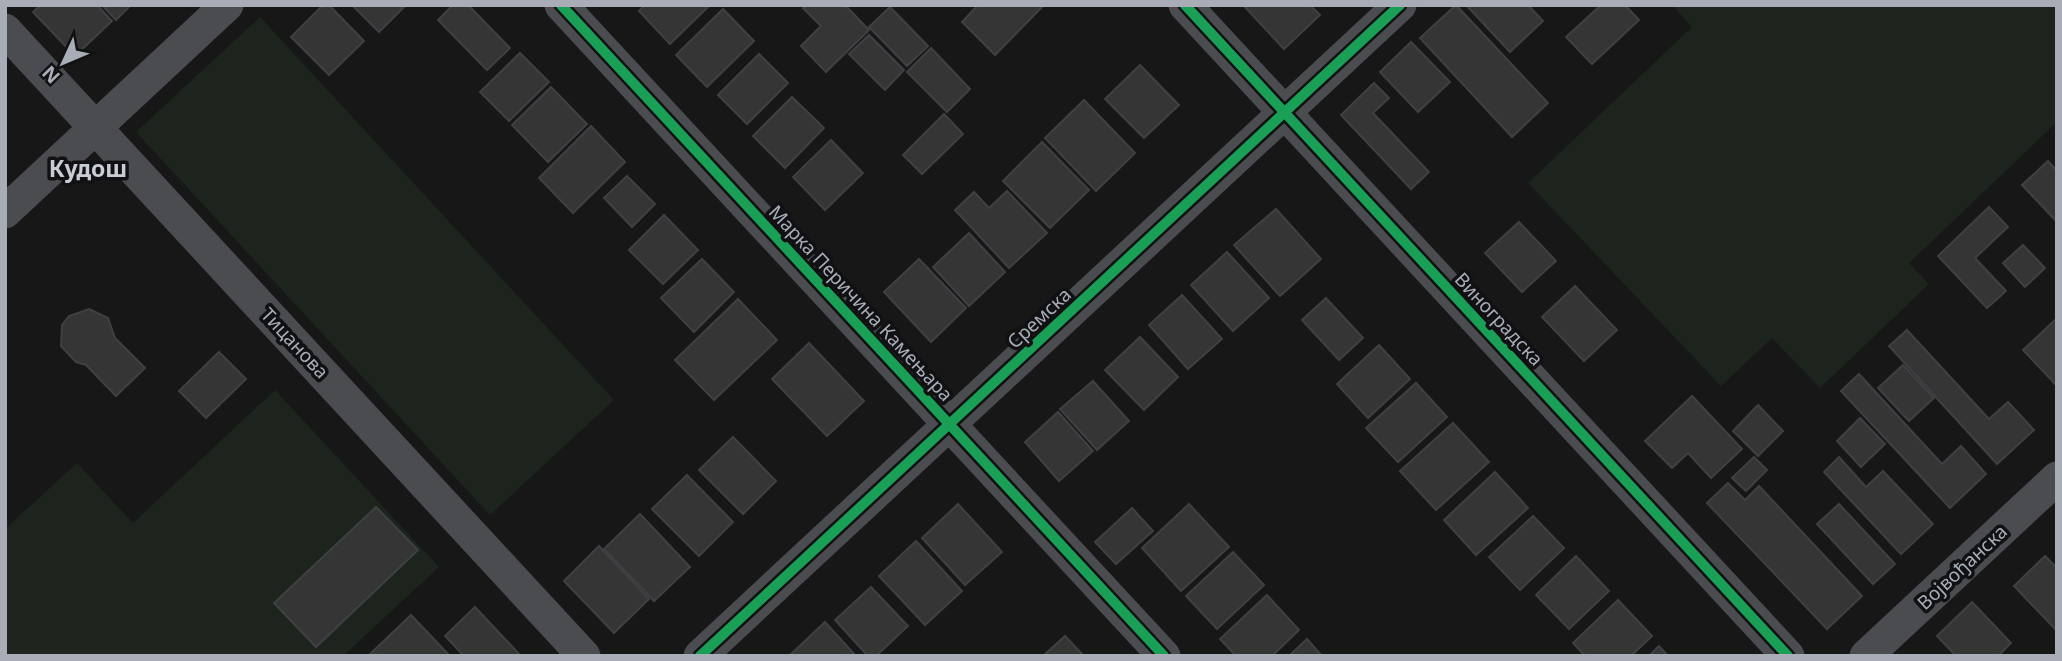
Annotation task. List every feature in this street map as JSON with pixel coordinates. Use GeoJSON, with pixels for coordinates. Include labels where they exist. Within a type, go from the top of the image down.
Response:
{"type":"FeatureCollection","features":[{"type":"Feature","properties":{"kind":"street"},"geometry":{"type":"LineString","coordinates":[[5,212],[227,5]]}},
{"type":"Feature","properties":{"kind":"street","name":"Марка Перичина Камењара"},"geometry":{"type":"LineString","coordinates":[[561,5],[1164,656]]}},
{"type":"Feature","properties":{"kind":"street","name":"Виноградска"},"geometry":{"type":"LineString","coordinates":[[1185,5],[1787,656]]}},
{"type":"Feature","properties":{"kind":"street","name":"Сремска"},"geometry":{"type":"LineString","coordinates":[[700,656],[1400,5]]}},
{"type":"Feature","properties":{"kind":"street","name":"Тицанова"},"geometry":{"type":"LineString","coordinates":[[5,30],[584,656]]}},
{"type":"Feature","properties":{"kind":"street","name":"Војвођанска"},"geometry":{"type":"LineString","coordinates":[[1867,656],[2057,478]]}},
{"type":"Feature","properties":{"kind":"shaded area"},"geometry":{"type":"Polygon","coordinates":[[[1672,5],[2057,5],[2057,122],[1909,263],[1929,284],[1820,388],[1772,338],[1721,386],[1528,183],[1692,27],[1672,5]]]}},
{"type":"Feature","properties":{"kind":"shaded area"},"geometry":{"type":"Polygon","coordinates":[[[260,17],[614,400],[490,515],[136,132],[260,17]]]}},
{"type":"Feature","properties":{"kind":"shaded area"},"geometry":{"type":"Polygon","coordinates":[[[275,390],[439,567],[343,656],[5,656],[5,529],[77,463],[133,523],[275,390]]]}},
{"type":"Feature","properties":{"kind":"building"},"geometry":{"type":"Polygon","coordinates":[[[41,5],[97,5],[112,21],[75,56],[33,12],[41,5]]]}},
{"type":"Feature","properties":{"kind":"building"},"geometry":{"type":"Polygon","coordinates":[[[102,5],[131,5],[116,20],[102,5]]]}},
{"type":"Feature","properties":{"kind":"building"},"geometry":{"type":"Polygon","coordinates":[[[323,5],[329,5],[364,41],[329,75],[291,37],[323,5]]]}},
{"type":"Feature","properties":{"kind":"building"},"geometry":{"type":"Polygon","coordinates":[[[352,5],[406,5],[379,32],[352,5]]]}},
{"type":"Feature","properties":{"kind":"building"},"geometry":{"type":"Polygon","coordinates":[[[453,5],[468,5],[510,48],[487,70],[438,20],[453,5]]]}},
{"type":"Feature","properties":{"kind":"building"},"geometry":{"type":"Polygon","coordinates":[[[645,5],[710,5],[670,44],[639,11],[645,5]]]}},
{"type":"Feature","properties":{"kind":"building"},"geometry":{"type":"Polygon","coordinates":[[[807,5],[845,5],[869,30],[826,72],[801,46],[821,26],[803,8],[807,5]]]}},
{"type":"Feature","properties":{"kind":"building"},"geometry":{"type":"Polygon","coordinates":[[[978,5],[1044,5],[995,55],[962,22],[978,5]]]}},
{"type":"Feature","properties":{"kind":"building"},"geometry":{"type":"Polygon","coordinates":[[[1243,5],[1310,5],[1320,15],[1284,49],[1243,5]]]}},
{"type":"Feature","properties":{"kind":"building"},"geometry":{"type":"Polygon","coordinates":[[[1456,5],[1548,103],[1512,137],[1420,38],[1456,5]]]}},
{"type":"Feature","properties":{"kind":"building"},"geometry":{"type":"Polygon","coordinates":[[[1466,5],[1528,5],[1543,21],[1510,52],[1466,5]]]}},
{"type":"Feature","properties":{"kind":"building"},"geometry":{"type":"Polygon","coordinates":[[[1601,5],[1625,5],[1639,20],[1592,64],[1566,37],[1601,5]]]}},
{"type":"Feature","properties":{"kind":"building"},"geometry":{"type":"Polygon","coordinates":[[[890,7],[928,46],[907,66],[869,27],[890,7]]]}},
{"type":"Feature","properties":{"kind":"building"},"geometry":{"type":"Polygon","coordinates":[[[723,9],[754,41],[707,87],[676,55],[723,9]]]}},
{"type":"Feature","properties":{"kind":"building"},"geometry":{"type":"Polygon","coordinates":[[[869,35],[904,70],[885,90],[849,54],[869,35]]]}},
{"type":"Feature","properties":{"kind":"building"},"geometry":{"type":"Polygon","coordinates":[[[1411,42],[1450,82],[1418,112],[1380,72],[1411,42]]]}},
{"type":"Feature","properties":{"kind":"building"},"geometry":{"type":"Polygon","coordinates":[[[931,48],[970,89],[947,112],[907,72],[931,48]]]}},
{"type":"Feature","properties":{"kind":"building"},"geometry":{"type":"Polygon","coordinates":[[[520,53],[549,82],[509,121],[480,92],[520,53]]]}},
{"type":"Feature","properties":{"kind":"building"},"geometry":{"type":"Polygon","coordinates":[[[759,54],[788,83],[747,124],[718,95],[759,54]]]}},
{"type":"Feature","properties":{"kind":"building"},"geometry":{"type":"Polygon","coordinates":[[[1140,65],[1179,105],[1144,138],[1105,99],[1140,65]]]}},
{"type":"Feature","properties":{"kind":"building"},"geometry":{"type":"Polygon","coordinates":[[[1374,83],[1389,98],[1373,113],[1429,172],[1411,189],[1341,115],[1374,83]]]}},
{"type":"Feature","properties":{"kind":"building"},"geometry":{"type":"Polygon","coordinates":[[[551,87],[587,124],[548,162],[512,125],[551,87]]]}},
{"type":"Feature","properties":{"kind":"building"},"geometry":{"type":"Polygon","coordinates":[[[792,97],[824,128],[785,168],[753,136],[792,97]]]}},
{"type":"Feature","properties":{"kind":"building"},"geometry":{"type":"Polygon","coordinates":[[[1084,100],[1135,153],[1096,191],[1045,138],[1084,100]]]}},
{"type":"Feature","properties":{"kind":"building"},"geometry":{"type":"Polygon","coordinates":[[[944,114],[963,134],[922,174],[903,155],[944,114]]]}},
{"type":"Feature","properties":{"kind":"building"},"geometry":{"type":"Polygon","coordinates":[[[591,126],[625,162],[573,213],[539,178],[591,126]]]}},
{"type":"Feature","properties":{"kind":"building"},"geometry":{"type":"Polygon","coordinates":[[[831,140],[863,173],[825,210],[793,177],[831,140]]]}},
{"type":"Feature","properties":{"kind":"building"},"geometry":{"type":"Polygon","coordinates":[[[1042,142],[1089,190],[1050,228],[1003,181],[1042,142]]]}},
{"type":"Feature","properties":{"kind":"building"},"geometry":{"type":"Polygon","coordinates":[[[2048,161],[2057,171],[2057,222],[2022,185],[2048,161]]]}},
{"type":"Feature","properties":{"kind":"building"},"geometry":{"type":"Polygon","coordinates":[[[627,176],[655,204],[632,227],[604,198],[627,176]]]}},
{"type":"Feature","properties":{"kind":"building"},"geometry":{"type":"Polygon","coordinates":[[[1007,191],[1047,233],[1009,268],[955,210],[974,192],[989,208],[1007,191]]]}},
{"type":"Feature","properties":{"kind":"building"},"geometry":{"type":"Polygon","coordinates":[[[1989,207],[2008,227],[1975,258],[2006,291],[1987,308],[1938,256],[1989,207]]]}},
{"type":"Feature","properties":{"kind":"building"},"geometry":{"type":"Polygon","coordinates":[[[1276,209],[1321,259],[1280,296],[1234,245],[1276,209]]]}},
{"type":"Feature","properties":{"kind":"building"},"geometry":{"type":"Polygon","coordinates":[[[664,215],[698,250],[663,284],[629,250],[664,215]]]}},
{"type":"Feature","properties":{"kind":"building"},"geometry":{"type":"Polygon","coordinates":[[[1519,222],[1556,261],[1522,292],[1485,253],[1519,222]]]}},
{"type":"Feature","properties":{"kind":"building"},"geometry":{"type":"Polygon","coordinates":[[[969,233],[1005,272],[969,306],[933,267],[969,233]]]}},
{"type":"Feature","properties":{"kind":"building"},"geometry":{"type":"Polygon","coordinates":[[[2023,245],[2045,268],[2025,287],[2003,263],[2023,245]]]}},
{"type":"Feature","properties":{"kind":"building"},"geometry":{"type":"Polygon","coordinates":[[[1227,252],[1269,298],[1233,331],[1191,285],[1227,252]]]}},
{"type":"Feature","properties":{"kind":"building"},"geometry":{"type":"Polygon","coordinates":[[[702,259],[734,292],[694,332],[661,298],[702,259]]]}},
{"type":"Feature","properties":{"kind":"building"},"geometry":{"type":"Polygon","coordinates":[[[919,259],[966,308],[931,342],[884,292],[919,259]]]}},
{"type":"Feature","properties":{"kind":"building"},"geometry":{"type":"Polygon","coordinates":[[[1575,286],[1617,330],[1584,361],[1542,317],[1575,286]]]}},
{"type":"Feature","properties":{"kind":"building"},"geometry":{"type":"Polygon","coordinates":[[[1182,295],[1222,339],[1188,369],[1149,325],[1182,295]]]}},
{"type":"Feature","properties":{"kind":"building"},"geometry":{"type":"Polygon","coordinates":[[[1326,298],[1363,338],[1339,360],[1302,320],[1326,298]]]}},
{"type":"Feature","properties":{"kind":"building"},"geometry":{"type":"Polygon","coordinates":[[[738,299],[777,340],[714,400],[675,360],[738,299]]]}},
{"type":"Feature","properties":{"kind":"building"},"geometry":{"type":"Polygon","coordinates":[[[89,309],[108,318],[115,338],[145,368],[116,396],[86,365],[76,362],[61,346],[62,325],[69,316],[89,309]]]}},
{"type":"Feature","properties":{"kind":"building"},"geometry":{"type":"Polygon","coordinates":[[[2057,318],[2057,386],[2023,350],[2057,318]]]}},
{"type":"Feature","properties":{"kind":"building"},"geometry":{"type":"Polygon","coordinates":[[[1907,330],[1989,419],[2008,402],[2034,430],[1997,464],[1889,346],[1907,330]]]}},
{"type":"Feature","properties":{"kind":"building"},"geometry":{"type":"Polygon","coordinates":[[[1140,337],[1178,377],[1144,410],[1105,370],[1140,337]]]}},
{"type":"Feature","properties":{"kind":"building"},"geometry":{"type":"Polygon","coordinates":[[[809,343],[864,401],[827,436],[772,379],[809,343]]]}},
{"type":"Feature","properties":{"kind":"building"},"geometry":{"type":"Polygon","coordinates":[[[1379,345],[1410,379],[1368,418],[1337,384],[1379,345]]]}},
{"type":"Feature","properties":{"kind":"building"},"geometry":{"type":"Polygon","coordinates":[[[219,352],[246,379],[206,418],[179,391],[219,352]]]}},
{"type":"Feature","properties":{"kind":"building"},"geometry":{"type":"Polygon","coordinates":[[[1903,365],[1934,398],[1909,421],[1878,388],[1903,365]]]}},
{"type":"Feature","properties":{"kind":"building"},"geometry":{"type":"Polygon","coordinates":[[[1859,374],[1942,464],[1961,446],[1986,474],[1950,508],[1841,391],[1859,374]]]}},
{"type":"Feature","properties":{"kind":"building"},"geometry":{"type":"Polygon","coordinates":[[[1093,381],[1129,421],[1097,450],[1060,409],[1093,381]]]}},
{"type":"Feature","properties":{"kind":"building"},"geometry":{"type":"Polygon","coordinates":[[[1416,383],[1447,417],[1398,462],[1366,428],[1416,383]]]}},
{"type":"Feature","properties":{"kind":"building"},"geometry":{"type":"Polygon","coordinates":[[[1692,396],[1742,449],[1711,478],[1688,453],[1672,468],[1645,441],[1692,396]]]}},
{"type":"Feature","properties":{"kind":"building"},"geometry":{"type":"Polygon","coordinates":[[[1758,405],[1783,431],[1758,456],[1733,431],[1758,405]]]}},
{"type":"Feature","properties":{"kind":"building"},"geometry":{"type":"Polygon","coordinates":[[[1058,412],[1093,451],[1059,481],[1025,442],[1058,412]]]}},
{"type":"Feature","properties":{"kind":"building"},"geometry":{"type":"Polygon","coordinates":[[[1860,418],[1885,444],[1861,467],[1837,441],[1860,418]]]}},
{"type":"Feature","properties":{"kind":"building"},"geometry":{"type":"Polygon","coordinates":[[[1453,423],[1489,462],[1436,510],[1400,471],[1453,423]]]}},
{"type":"Feature","properties":{"kind":"building"},"geometry":{"type":"Polygon","coordinates":[[[733,437],[776,481],[743,514],[699,470],[733,437]]]}},
{"type":"Feature","properties":{"kind":"building"},"geometry":{"type":"Polygon","coordinates":[[[1754,457],[1767,470],[1746,491],[1732,478],[1754,457]]]}},
{"type":"Feature","properties":{"kind":"building"},"geometry":{"type":"Polygon","coordinates":[[[1839,457],[1866,487],[1883,471],[1933,524],[1901,554],[1824,472],[1839,457]]]}},
{"type":"Feature","properties":{"kind":"building"},"geometry":{"type":"Polygon","coordinates":[[[1495,472],[1528,508],[1476,555],[1444,520],[1495,472]]]}},
{"type":"Feature","properties":{"kind":"building"},"geometry":{"type":"Polygon","coordinates":[[[687,475],[733,522],[699,556],[652,509],[687,475]]]}},
{"type":"Feature","properties":{"kind":"building"},"geometry":{"type":"Polygon","coordinates":[[[1728,483],[1745,500],[1759,486],[1862,596],[1827,629],[1707,503],[1728,483]]]}},
{"type":"Feature","properties":{"kind":"building"},"geometry":{"type":"Polygon","coordinates":[[[958,504],[1002,552],[965,585],[922,538],[958,504]]]}},
{"type":"Feature","properties":{"kind":"building"},"geometry":{"type":"Polygon","coordinates":[[[1189,504],[1229,547],[1181,591],[1142,548],[1189,504]]]}},
{"type":"Feature","properties":{"kind":"building"},"geometry":{"type":"Polygon","coordinates":[[[1839,504],[1895,564],[1873,584],[1817,524],[1839,504]]]}},
{"type":"Feature","properties":{"kind":"building"},"geometry":{"type":"Polygon","coordinates":[[[376,507],[418,550],[316,647],[274,603],[376,507]]]}},
{"type":"Feature","properties":{"kind":"building"},"geometry":{"type":"Polygon","coordinates":[[[1132,508],[1153,531],[1116,564],[1095,542],[1132,508]]]}},
{"type":"Feature","properties":{"kind":"building"},"geometry":{"type":"Polygon","coordinates":[[[640,514],[690,567],[654,601],[604,549],[640,514]]]}},
{"type":"Feature","properties":{"kind":"building"},"geometry":{"type":"Polygon","coordinates":[[[1533,516],[1564,548],[1520,590],[1489,557],[1533,516]]]}},
{"type":"Feature","properties":{"kind":"building"},"geometry":{"type":"Polygon","coordinates":[[[916,541],[962,591],[925,625],[879,576],[916,541]]]}},
{"type":"Feature","properties":{"kind":"building"},"geometry":{"type":"Polygon","coordinates":[[[599,546],[649,599],[614,633],[564,581],[599,546]]]}},
{"type":"Feature","properties":{"kind":"building"},"geometry":{"type":"Polygon","coordinates":[[[1233,552],[1264,585],[1217,629],[1186,596],[1233,552]]]}},
{"type":"Feature","properties":{"kind":"building"},"geometry":{"type":"Polygon","coordinates":[[[1576,556],[1609,591],[1569,629],[1536,595],[1576,556]]]}},
{"type":"Feature","properties":{"kind":"building"},"geometry":{"type":"Polygon","coordinates":[[[2045,556],[2057,568],[2057,631],[2014,586],[2045,556]]]}},
{"type":"Feature","properties":{"kind":"building"},"geometry":{"type":"Polygon","coordinates":[[[871,587],[908,626],[876,656],[868,656],[835,620],[871,587]]]}},
{"type":"Feature","properties":{"kind":"building"},"geometry":{"type":"Polygon","coordinates":[[[1267,595],[1299,630],[1272,656],[1236,656],[1220,639],[1267,595]]]}},
{"type":"Feature","properties":{"kind":"building"},"geometry":{"type":"Polygon","coordinates":[[[1618,600],[1652,636],[1631,656],[1585,656],[1573,643],[1618,600]]]}},
{"type":"Feature","properties":{"kind":"building"},"geometry":{"type":"Polygon","coordinates":[[[1972,602],[2011,643],[1998,656],[1956,656],[1937,636],[1972,602]]]}},
{"type":"Feature","properties":{"kind":"building"},"geometry":{"type":"Polygon","coordinates":[[[475,607],[521,656],[464,656],[445,636],[475,607]]]}},
{"type":"Feature","properties":{"kind":"building"},"geometry":{"type":"Polygon","coordinates":[[[411,615],[450,656],[368,656],[411,615]]]}},
{"type":"Feature","properties":{"kind":"building"},"geometry":{"type":"Polygon","coordinates":[[[825,622],[856,656],[789,656],[825,622]]]}},
{"type":"Feature","properties":{"kind":"building"},"geometry":{"type":"Polygon","coordinates":[[[1065,636],[1084,656],[1043,656],[1065,636]]]}},
{"type":"Feature","properties":{"kind":"building"},"geometry":{"type":"Polygon","coordinates":[[[1307,639],[1322,656],[1289,656],[1307,639]]]}},
{"type":"Feature","properties":{"kind":"building"},"geometry":{"type":"Polygon","coordinates":[[[1659,646],[1668,656],[1649,656],[1659,646]]]}},
{"type":"Feature","properties":{"kind":"cycle path"},"geometry":{"type":"LineString","coordinates":[[561,5],[1164,656]]}},
{"type":"Feature","properties":{"kind":"cycle path"},"geometry":{"type":"LineString","coordinates":[[1185,5],[1788,656]]}},
{"type":"Feature","properties":{"kind":"cycle path"},"geometry":{"type":"LineString","coordinates":[[700,656],[1400,5]]}},
{"type":"Feature","properties":{"kind":"district","name":"Кудош"},"geometry":{"type":"Point","coordinates":[88,168]}}]}
